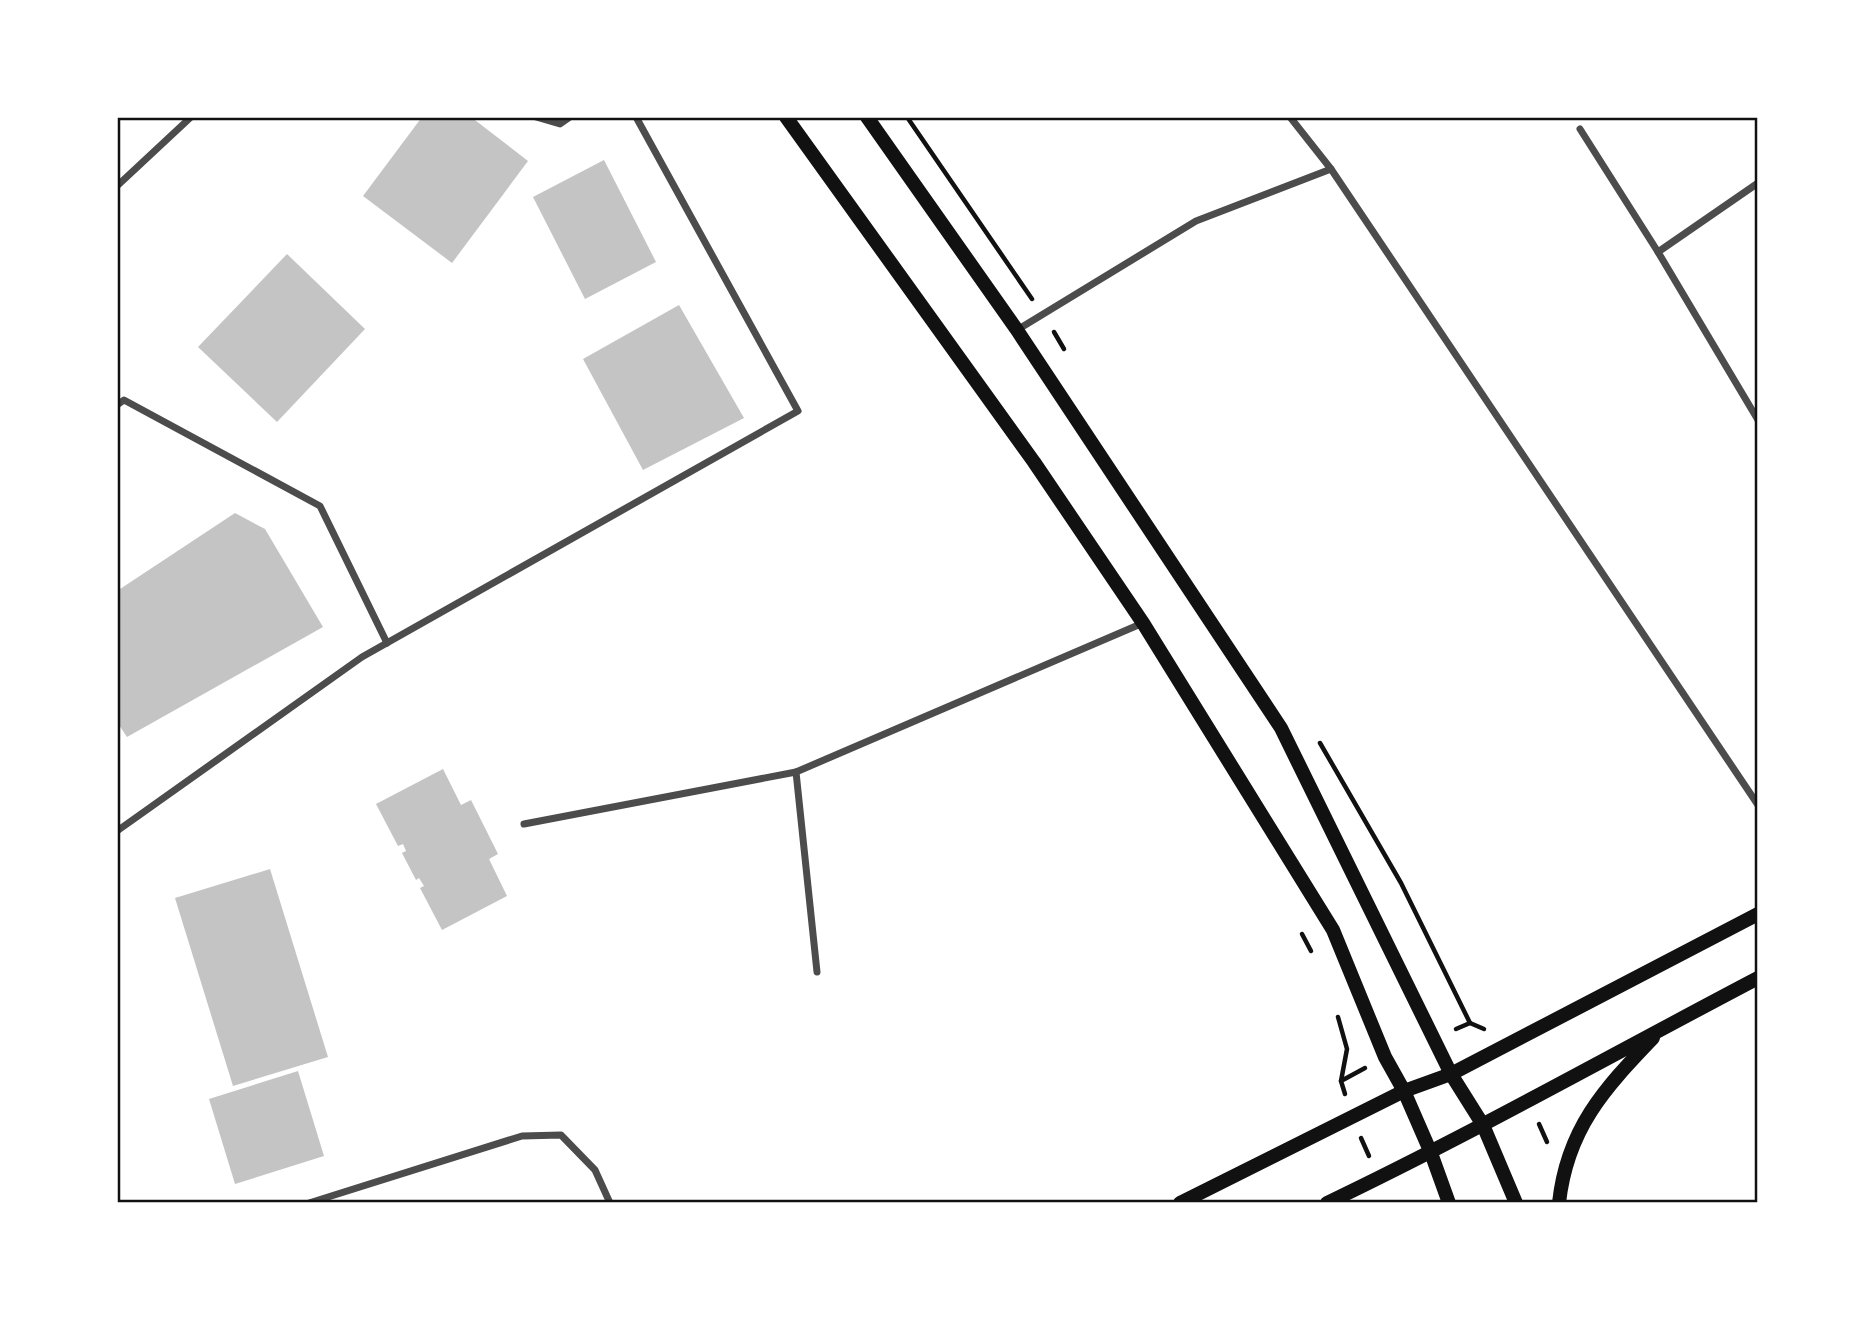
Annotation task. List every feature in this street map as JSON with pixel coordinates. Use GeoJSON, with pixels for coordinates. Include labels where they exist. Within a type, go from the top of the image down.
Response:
{"type":"FeatureCollection","features":[{"type":"Feature","properties":{"kind":"main road"},"geometry":{"type":"LineString","coordinates":[[786,117],[1034,462],[1143,623],[1333,930],[1385,1057],[1404,1091],[1431,1153],[1449,1203]]}},
{"type":"Feature","properties":{"kind":"main road"},"geometry":{"type":"LineString","coordinates":[[867,117],[1017,330],[1281,728],[1451,1074],[1483,1125],[1516,1203]]}},
{"type":"Feature","properties":{"kind":"main road"},"geometry":{"type":"LineString","coordinates":[[1180,1203],[1404,1091],[1451,1074],[1758,914]]}},
{"type":"Feature","properties":{"kind":"main road"},"geometry":{"type":"LineString","coordinates":[[1327,1203],[1431,1153],[1758,978]]}},
{"type":"Feature","properties":{"kind":"main road"},"geometry":{"type":"LineString","coordinates":[[1559,1203],[1565,1166],[1585,1117],[1620,1072],[1662,1029]]}},
{"type":"Feature","properties":{"kind":"street"},"geometry":{"type":"LineString","coordinates":[[117,186],[191,117]]}},
{"type":"Feature","properties":{"kind":"street"},"geometry":{"type":"LineString","coordinates":[[536,117],[560,124],[570,117]]}},
{"type":"Feature","properties":{"kind":"street"},"geometry":{"type":"LineString","coordinates":[[117,831],[362,657],[798,411],[636,117]]}},
{"type":"Feature","properties":{"kind":"street"},"geometry":{"type":"LineString","coordinates":[[1290,117],[1331,169],[1758,805]]}},
{"type":"Feature","properties":{"kind":"street"},"geometry":{"type":"LineString","coordinates":[[1580,129],[1658,252],[1758,420]]}},
{"type":"Feature","properties":{"kind":"street"},"geometry":{"type":"LineString","coordinates":[[1017,330],[1196,221],[1331,169]]}},
{"type":"Feature","properties":{"kind":"street"},"geometry":{"type":"LineString","coordinates":[[1658,252],[1758,183]]}},
{"type":"Feature","properties":{"kind":"street"},"geometry":{"type":"LineString","coordinates":[[117,404],[124,400],[320,506],[387,643]]}},
{"type":"Feature","properties":{"kind":"street"},"geometry":{"type":"LineString","coordinates":[[524,824],[796,772],[1143,623]]}},
{"type":"Feature","properties":{"kind":"street"},"geometry":{"type":"LineString","coordinates":[[796,772],[817,972]]}},
{"type":"Feature","properties":{"kind":"street"},"geometry":{"type":"LineString","coordinates":[[309,1203],[522,1136],[561,1135],[594,1171],[610,1203]]}},
{"type":"Feature","properties":{"kind":"path"},"geometry":{"type":"LineString","coordinates":[[1298,926],[1317,963]]}},
{"type":"Feature","properties":{"kind":"path"},"geometry":{"type":"LineString","coordinates":[[1337,1012],[1347,1049],[1341,1081]]}},
{"type":"Feature","properties":{"kind":"building"},"geometry":{"type":"Polygon","coordinates":[[[422,117],[471,117],[528,161],[452,263],[363,196],[422,117]]]}},
{"type":"Feature","properties":{"kind":"building"},"geometry":{"type":"Polygon","coordinates":[[[604,160],[656,262],[585,299],[533,197],[604,160]]]}},
{"type":"Feature","properties":{"kind":"building"},"geometry":{"type":"Polygon","coordinates":[[[287,254],[365,329],[277,422],[198,347],[287,254]]]}},
{"type":"Feature","properties":{"kind":"building"},"geometry":{"type":"Polygon","coordinates":[[[679,305],[744,418],[643,470],[583,359],[679,305]]]}},
{"type":"Feature","properties":{"kind":"building"},"geometry":{"type":"Polygon","coordinates":[[[235,513],[265,529],[323,627],[127,737],[117,722],[117,591],[235,513]]]}},
{"type":"Feature","properties":{"kind":"building"},"geometry":{"type":"Polygon","coordinates":[[[443,769],[461,805],[471,800],[498,854],[489,859],[507,896],[442,930],[420,888],[424,886],[419,878],[416,880],[402,853],[406,851],[403,844],[398,846],[376,804],[443,769]]]}},
{"type":"Feature","properties":{"kind":"building"},"geometry":{"type":"Polygon","coordinates":[[[270,869],[328,1057],[233,1086],[175,898],[270,869]]]}},
{"type":"Feature","properties":{"kind":"building"},"geometry":{"type":"Polygon","coordinates":[[[298,1071],[324,1156],[235,1184],[209,1099],[298,1071]]]}}]}
